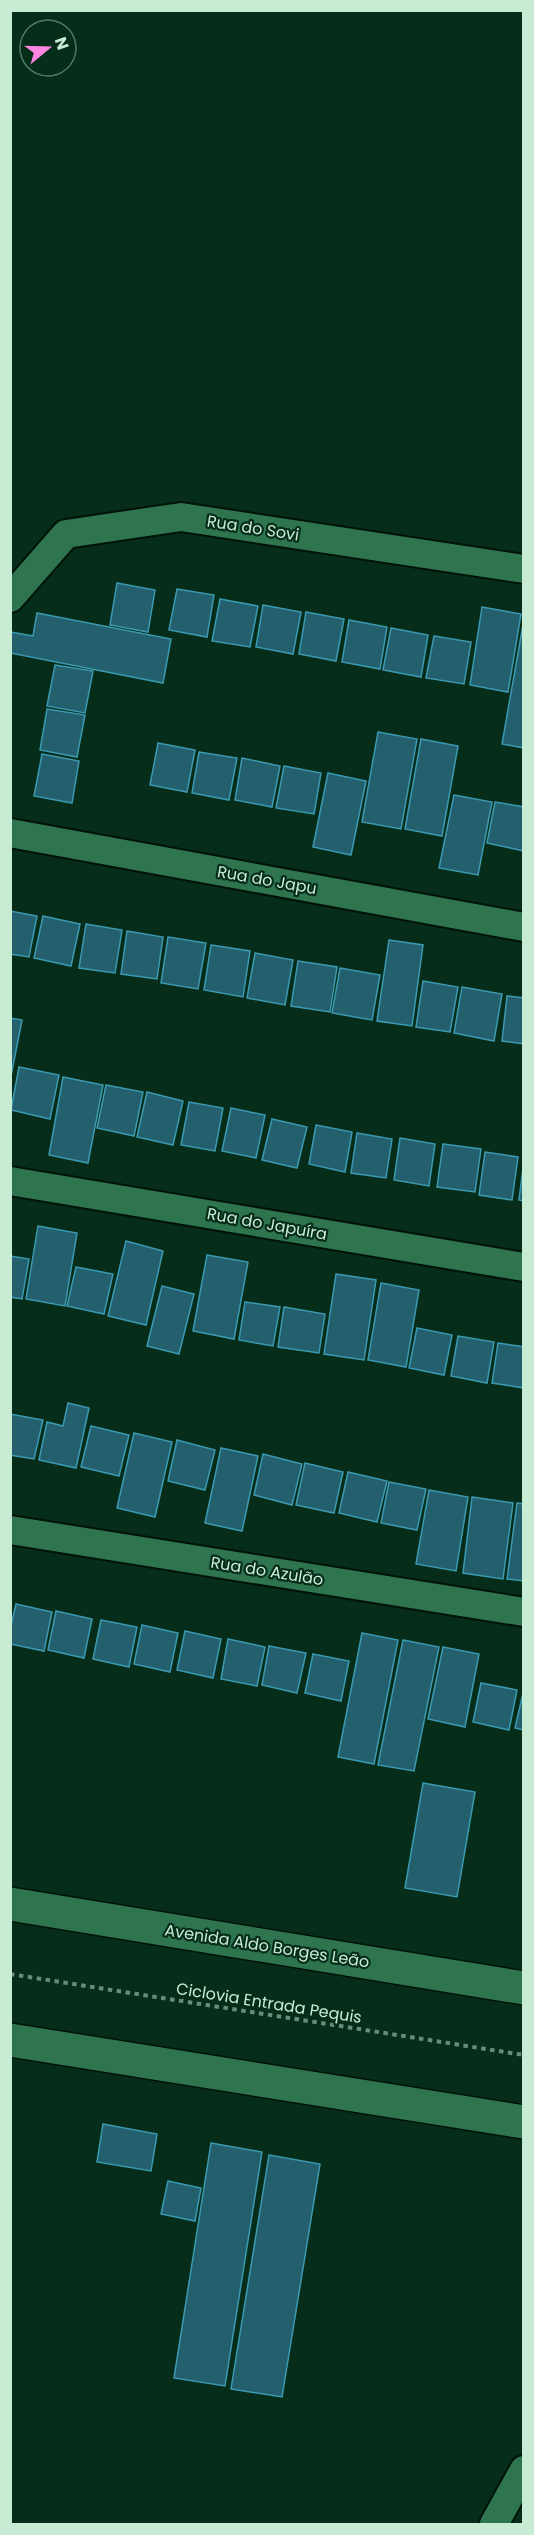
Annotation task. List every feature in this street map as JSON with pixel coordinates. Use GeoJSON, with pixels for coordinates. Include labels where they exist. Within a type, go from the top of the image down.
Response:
{"type":"FeatureCollection","features":[{"type":"Feature","properties":{"kind":"street","name":"Rua do Sovi"},"geometry":{"type":"LineString","coordinates":[[10,598],[66,534],[181,518],[524,569]]}},
{"type":"Feature","properties":{"kind":"street","name":"Rua do Japu"},"geometry":{"type":"LineString","coordinates":[[10,833],[524,927]]}},
{"type":"Feature","properties":{"kind":"street","name":"Rua do Japuíra"},"geometry":{"type":"LineString","coordinates":[[10,1181],[524,1267]]}},
{"type":"Feature","properties":{"kind":"street","name":"Rua do Azulão"},"geometry":{"type":"LineString","coordinates":[[10,1530],[524,1612]]}},
{"type":"Feature","properties":{"kind":"street","name":"Avenida Aldo Borges Leão"},"geometry":{"type":"LineString","coordinates":[[10,1904],[524,1988]]}},
{"type":"Feature","properties":{"kind":"street"},"geometry":{"type":"LineString","coordinates":[[10,2040],[524,2122]]}},
{"type":"Feature","properties":{"kind":"street"},"geometry":{"type":"LineString","coordinates":[[494,2524],[524,2470]]}},
{"type":"Feature","properties":{"kind":"path","name":"Ciclovia Entrada Pequis"},"geometry":{"type":"LineString","coordinates":[[10,1974],[524,2055]]}},
{"type":"Feature","properties":{"kind":"building"},"geometry":{"type":"Polygon","coordinates":[[[117,583],[155,590],[148,632],[110,625],[117,583]]]}},
{"type":"Feature","properties":{"kind":"building"},"geometry":{"type":"Polygon","coordinates":[[[177,589],[214,595],[207,637],[169,630],[177,589]]]}},
{"type":"Feature","properties":{"kind":"building"},"geometry":{"type":"Polygon","coordinates":[[[220,599],[258,606],[250,647],[212,641],[220,599]]]}},
{"type":"Feature","properties":{"kind":"building"},"geometry":{"type":"Polygon","coordinates":[[[263,605],[301,612],[293,654],[256,647],[263,605]]]}},
{"type":"Feature","properties":{"kind":"building"},"geometry":{"type":"Polygon","coordinates":[[[482,607],[521,614],[508,692],[470,685],[482,607]]]}},
{"type":"Feature","properties":{"kind":"building"},"geometry":{"type":"Polygon","coordinates":[[[306,612],[344,619],[336,661],[299,654],[306,612]]]}},
{"type":"Feature","properties":{"kind":"building"},"geometry":{"type":"Polygon","coordinates":[[[37,613],[171,639],[163,683],[10,653],[10,632],[33,636],[37,613]]]}},
{"type":"Feature","properties":{"kind":"building"},"geometry":{"type":"Polygon","coordinates":[[[524,619],[524,748],[502,744],[524,619]]]}},
{"type":"Feature","properties":{"kind":"building"},"geometry":{"type":"Polygon","coordinates":[[[349,620],[387,627],[380,669],[342,662],[349,620]]]}},
{"type":"Feature","properties":{"kind":"building"},"geometry":{"type":"Polygon","coordinates":[[[391,628],[428,635],[421,677],[383,670],[391,628]]]}},
{"type":"Feature","properties":{"kind":"building"},"geometry":{"type":"Polygon","coordinates":[[[434,636],[471,642],[464,684],[426,678],[434,636]]]}},
{"type":"Feature","properties":{"kind":"building"},"geometry":{"type":"Polygon","coordinates":[[[55,665],[93,671],[85,713],[47,706],[55,665]]]}},
{"type":"Feature","properties":{"kind":"building"},"geometry":{"type":"Polygon","coordinates":[[[47,709],[85,715],[77,757],[40,750],[47,709]]]}},
{"type":"Feature","properties":{"kind":"building"},"geometry":{"type":"Polygon","coordinates":[[[378,732],[417,739],[401,829],[362,822],[378,732]]]}},
{"type":"Feature","properties":{"kind":"building"},"geometry":{"type":"Polygon","coordinates":[[[421,739],[458,746],[442,836],[405,829],[421,739]]]}},
{"type":"Feature","properties":{"kind":"building"},"geometry":{"type":"Polygon","coordinates":[[[158,743],[195,750],[187,792],[150,785],[158,743]]]}},
{"type":"Feature","properties":{"kind":"building"},"geometry":{"type":"Polygon","coordinates":[[[199,752],[237,758],[229,800],[192,793],[199,752]]]}},
{"type":"Feature","properties":{"kind":"building"},"geometry":{"type":"Polygon","coordinates":[[[42,754],[79,761],[72,803],[34,796],[42,754]]]}},
{"type":"Feature","properties":{"kind":"building"},"geometry":{"type":"Polygon","coordinates":[[[242,758],[280,766],[272,807],[235,800],[242,758]]]}},
{"type":"Feature","properties":{"kind":"building"},"geometry":{"type":"Polygon","coordinates":[[[284,766],[321,773],[314,814],[276,808],[284,766]]]}},
{"type":"Feature","properties":{"kind":"building"},"geometry":{"type":"Polygon","coordinates":[[[328,773],[366,781],[351,855],[313,847],[328,773]]]}},
{"type":"Feature","properties":{"kind":"building"},"geometry":{"type":"Polygon","coordinates":[[[454,795],[492,802],[478,875],[439,868],[454,795]]]}},
{"type":"Feature","properties":{"kind":"building"},"geometry":{"type":"Polygon","coordinates":[[[495,802],[524,807],[524,851],[487,843],[495,802]]]}},
{"type":"Feature","properties":{"kind":"building"},"geometry":{"type":"Polygon","coordinates":[[[10,911],[37,916],[29,957],[10,954],[10,911]]]}},
{"type":"Feature","properties":{"kind":"building"},"geometry":{"type":"Polygon","coordinates":[[[43,916],[80,924],[71,966],[34,958],[43,916]]]}},
{"type":"Feature","properties":{"kind":"building"},"geometry":{"type":"Polygon","coordinates":[[[86,924],[122,930],[115,973],[79,968],[86,924]]]}},
{"type":"Feature","properties":{"kind":"building"},"geometry":{"type":"Polygon","coordinates":[[[127,931],[163,937],[157,979],[121,974],[127,931]]]}},
{"type":"Feature","properties":{"kind":"building"},"geometry":{"type":"Polygon","coordinates":[[[168,937],[206,943],[198,989],[161,983],[168,937]]]}},
{"type":"Feature","properties":{"kind":"building"},"geometry":{"type":"Polygon","coordinates":[[[389,940],[423,945],[412,1026],[377,1021],[389,940]]]}},
{"type":"Feature","properties":{"kind":"building"},"geometry":{"type":"Polygon","coordinates":[[[211,945],[250,951],[243,997],[204,990],[211,945]]]}},
{"type":"Feature","properties":{"kind":"building"},"geometry":{"type":"Polygon","coordinates":[[[255,953],[293,960],[285,1005],[247,998],[255,953]]]}},
{"type":"Feature","properties":{"kind":"building"},"geometry":{"type":"Polygon","coordinates":[[[298,961],[337,967],[330,1012],[291,1006],[298,961]]]}},
{"type":"Feature","properties":{"kind":"building"},"geometry":{"type":"Polygon","coordinates":[[[340,968],[380,975],[372,1020],[332,1013],[340,968]]]}},
{"type":"Feature","properties":{"kind":"building"},"geometry":{"type":"Polygon","coordinates":[[[423,981],[458,987],[450,1032],[416,1027],[423,981]]]}},
{"type":"Feature","properties":{"kind":"building"},"geometry":{"type":"Polygon","coordinates":[[[462,987],[502,994],[494,1041],[454,1033],[462,987]]]}},
{"type":"Feature","properties":{"kind":"building"},"geometry":{"type":"Polygon","coordinates":[[[507,996],[524,998],[524,1044],[502,1041],[507,996]]]}},
{"type":"Feature","properties":{"kind":"building"},"geometry":{"type":"Polygon","coordinates":[[[10,1018],[22,1020],[10,1081],[10,1018]]]}},
{"type":"Feature","properties":{"kind":"building"},"geometry":{"type":"Polygon","coordinates":[[[19,1067],[59,1075],[50,1119],[11,1110],[19,1067]]]}},
{"type":"Feature","properties":{"kind":"building"},"geometry":{"type":"Polygon","coordinates":[[[63,1077],[103,1085],[88,1163],[49,1155],[63,1077]]]}},
{"type":"Feature","properties":{"kind":"building"},"geometry":{"type":"Polygon","coordinates":[[[106,1085],[143,1092],[134,1136],[97,1128],[106,1085]]]}},
{"type":"Feature","properties":{"kind":"building"},"geometry":{"type":"Polygon","coordinates":[[[147,1092],[183,1101],[173,1145],[137,1137],[147,1092]]]}},
{"type":"Feature","properties":{"kind":"building"},"geometry":{"type":"Polygon","coordinates":[[[189,1102],[223,1108],[215,1151],[181,1145],[189,1102]]]}},
{"type":"Feature","properties":{"kind":"building"},"geometry":{"type":"Polygon","coordinates":[[[231,1108],[265,1115],[256,1158],[222,1151],[231,1108]]]}},
{"type":"Feature","properties":{"kind":"building"},"geometry":{"type":"Polygon","coordinates":[[[272,1119],[307,1127],[297,1168],[262,1160],[272,1119]]]}},
{"type":"Feature","properties":{"kind":"building"},"geometry":{"type":"Polygon","coordinates":[[[316,1125],[352,1132],[345,1172],[309,1164],[316,1125]]]}},
{"type":"Feature","properties":{"kind":"building"},"geometry":{"type":"Polygon","coordinates":[[[357,1133],[392,1139],[386,1178],[351,1173],[357,1133]]]}},
{"type":"Feature","properties":{"kind":"building"},"geometry":{"type":"Polygon","coordinates":[[[400,1138],[435,1144],[429,1186],[394,1180],[400,1138]]]}},
{"type":"Feature","properties":{"kind":"building"},"geometry":{"type":"Polygon","coordinates":[[[443,1144],[481,1149],[475,1192],[437,1187],[443,1144]]]}},
{"type":"Feature","properties":{"kind":"building"},"geometry":{"type":"Polygon","coordinates":[[[485,1152],[518,1157],[512,1200],[479,1195],[485,1152]]]}},
{"type":"Feature","properties":{"kind":"building"},"geometry":{"type":"Polygon","coordinates":[[[524,1160],[524,1201],[519,1200],[524,1160]]]}},
{"type":"Feature","properties":{"kind":"building"},"geometry":{"type":"Polygon","coordinates":[[[38,1226],[77,1233],[65,1306],[26,1299],[38,1226]]]}},
{"type":"Feature","properties":{"kind":"building"},"geometry":{"type":"Polygon","coordinates":[[[126,1241],[163,1251],[146,1325],[108,1316],[126,1241]]]}},
{"type":"Feature","properties":{"kind":"building"},"geometry":{"type":"Polygon","coordinates":[[[207,1255],[248,1262],[234,1339],[193,1331],[207,1255]]]}},
{"type":"Feature","properties":{"kind":"building"},"geometry":{"type":"Polygon","coordinates":[[[10,1256],[29,1259],[22,1299],[10,1297],[10,1256]]]}},
{"type":"Feature","properties":{"kind":"building"},"geometry":{"type":"Polygon","coordinates":[[[76,1267],[113,1274],[104,1314],[67,1306],[76,1267]]]}},
{"type":"Feature","properties":{"kind":"building"},"geometry":{"type":"Polygon","coordinates":[[[336,1274],[376,1280],[364,1360],[324,1354],[336,1274]]]}},
{"type":"Feature","properties":{"kind":"building"},"geometry":{"type":"Polygon","coordinates":[[[381,1283],[419,1290],[406,1367],[368,1360],[381,1283]]]}},
{"type":"Feature","properties":{"kind":"building"},"geometry":{"type":"Polygon","coordinates":[[[162,1286],[194,1294],[179,1354],[147,1346],[162,1286]]]}},
{"type":"Feature","properties":{"kind":"building"},"geometry":{"type":"Polygon","coordinates":[[[245,1302],[280,1307],[273,1346],[239,1340],[245,1302]]]}},
{"type":"Feature","properties":{"kind":"building"},"geometry":{"type":"Polygon","coordinates":[[[284,1307],[325,1314],[319,1353],[278,1347],[284,1307]]]}},
{"type":"Feature","properties":{"kind":"building"},"geometry":{"type":"Polygon","coordinates":[[[417,1328],[452,1335],[444,1375],[409,1368],[417,1328]]]}},
{"type":"Feature","properties":{"kind":"building"},"geometry":{"type":"Polygon","coordinates":[[[458,1336],[494,1342],[487,1383],[451,1376],[458,1336]]]}},
{"type":"Feature","properties":{"kind":"building"},"geometry":{"type":"Polygon","coordinates":[[[498,1343],[524,1347],[524,1388],[492,1383],[498,1343]]]}},
{"type":"Feature","properties":{"kind":"building"},"geometry":{"type":"Polygon","coordinates":[[[68,1403],[89,1408],[76,1468],[39,1460],[47,1422],[63,1426],[68,1403]]]}},
{"type":"Feature","properties":{"kind":"building"},"geometry":{"type":"Polygon","coordinates":[[[10,1414],[43,1420],[34,1459],[10,1455],[10,1414]]]}},
{"type":"Feature","properties":{"kind":"building"},"geometry":{"type":"Polygon","coordinates":[[[91,1426],[129,1435],[119,1476],[81,1467],[91,1426]]]}},
{"type":"Feature","properties":{"kind":"building"},"geometry":{"type":"Polygon","coordinates":[[[134,1433],[172,1442],[155,1517],[117,1508],[134,1433]]]}},
{"type":"Feature","properties":{"kind":"building"},"geometry":{"type":"Polygon","coordinates":[[[177,1440],[215,1450],[205,1490],[168,1481],[177,1440]]]}},
{"type":"Feature","properties":{"kind":"building"},"geometry":{"type":"Polygon","coordinates":[[[221,1448],[258,1456],[242,1531],[205,1523],[221,1448]]]}},
{"type":"Feature","properties":{"kind":"building"},"geometry":{"type":"Polygon","coordinates":[[[263,1454],[302,1464],[292,1505],[254,1495],[263,1454]]]}},
{"type":"Feature","properties":{"kind":"building"},"geometry":{"type":"Polygon","coordinates":[[[305,1463],[343,1472],[334,1513],[296,1505],[305,1463]]]}},
{"type":"Feature","properties":{"kind":"building"},"geometry":{"type":"Polygon","coordinates":[[[348,1472],[387,1481],[377,1522],[339,1513],[348,1472]]]}},
{"type":"Feature","properties":{"kind":"building"},"geometry":{"type":"Polygon","coordinates":[[[389,1482],[426,1489],[417,1530],[381,1523],[389,1482]]]}},
{"type":"Feature","properties":{"kind":"building"},"geometry":{"type":"Polygon","coordinates":[[[429,1490],[468,1497],[456,1571],[416,1564],[429,1490]]]}},
{"type":"Feature","properties":{"kind":"building"},"geometry":{"type":"Polygon","coordinates":[[[472,1497],[513,1503],[503,1579],[463,1573],[472,1497]]]}},
{"type":"Feature","properties":{"kind":"building"},"geometry":{"type":"Polygon","coordinates":[[[517,1503],[524,1504],[524,1581],[507,1579],[517,1503]]]}},
{"type":"Feature","properties":{"kind":"building"},"geometry":{"type":"Polygon","coordinates":[[[16,1604],[52,1612],[44,1651],[10,1644],[10,1630],[16,1604]]]}},
{"type":"Feature","properties":{"kind":"building"},"geometry":{"type":"Polygon","coordinates":[[[56,1611],[92,1619],[84,1658],[48,1650],[56,1611]]]}},
{"type":"Feature","properties":{"kind":"building"},"geometry":{"type":"Polygon","coordinates":[[[101,1620],[137,1627],[129,1667],[93,1659],[101,1620]]]}},
{"type":"Feature","properties":{"kind":"building"},"geometry":{"type":"Polygon","coordinates":[[[142,1625],[178,1633],[170,1672],[134,1664],[142,1625]]]}},
{"type":"Feature","properties":{"kind":"building"},"geometry":{"type":"Polygon","coordinates":[[[185,1631],[221,1639],[213,1678],[177,1670],[185,1631]]]}},
{"type":"Feature","properties":{"kind":"building"},"geometry":{"type":"Polygon","coordinates":[[[362,1633],[398,1640],[374,1764],[338,1757],[362,1633]]]}},
{"type":"Feature","properties":{"kind":"building"},"geometry":{"type":"Polygon","coordinates":[[[228,1639],[265,1647],[257,1686],[221,1679],[228,1639]]]}},
{"type":"Feature","properties":{"kind":"building"},"geometry":{"type":"Polygon","coordinates":[[[403,1640],[439,1647],[414,1771],[378,1765],[403,1640]]]}},
{"type":"Feature","properties":{"kind":"building"},"geometry":{"type":"Polygon","coordinates":[[[269,1646],[306,1653],[297,1693],[262,1685],[269,1646]]]}},
{"type":"Feature","properties":{"kind":"building"},"geometry":{"type":"Polygon","coordinates":[[[443,1647],[479,1654],[465,1727],[428,1719],[443,1647]]]}},
{"type":"Feature","properties":{"kind":"building"},"geometry":{"type":"Polygon","coordinates":[[[313,1654],[349,1661],[341,1701],[305,1693],[313,1654]]]}},
{"type":"Feature","properties":{"kind":"building"},"geometry":{"type":"Polygon","coordinates":[[[481,1683],[517,1690],[509,1730],[473,1722],[481,1683]]]}},
{"type":"Feature","properties":{"kind":"building"},"geometry":{"type":"Polygon","coordinates":[[[524,1689],[524,1730],[515,1728],[524,1689]]]}},
{"type":"Feature","properties":{"kind":"building"},"geometry":{"type":"Polygon","coordinates":[[[423,1783],[475,1792],[457,1897],[405,1888],[423,1783]]]}},
{"type":"Feature","properties":{"kind":"building"},"geometry":{"type":"Polygon","coordinates":[[[103,2124],[157,2134],[151,2171],[97,2162],[103,2124]]]}},
{"type":"Feature","properties":{"kind":"building"},"geometry":{"type":"Polygon","coordinates":[[[211,2143],[262,2152],[225,2386],[174,2378],[211,2143]]]}},
{"type":"Feature","properties":{"kind":"building"},"geometry":{"type":"Polygon","coordinates":[[[269,2155],[320,2164],[282,2397],[231,2389],[269,2155]]]}},
{"type":"Feature","properties":{"kind":"building"},"geometry":{"type":"Polygon","coordinates":[[[168,2181],[201,2188],[195,2221],[161,2214],[168,2181]]]}}]}
